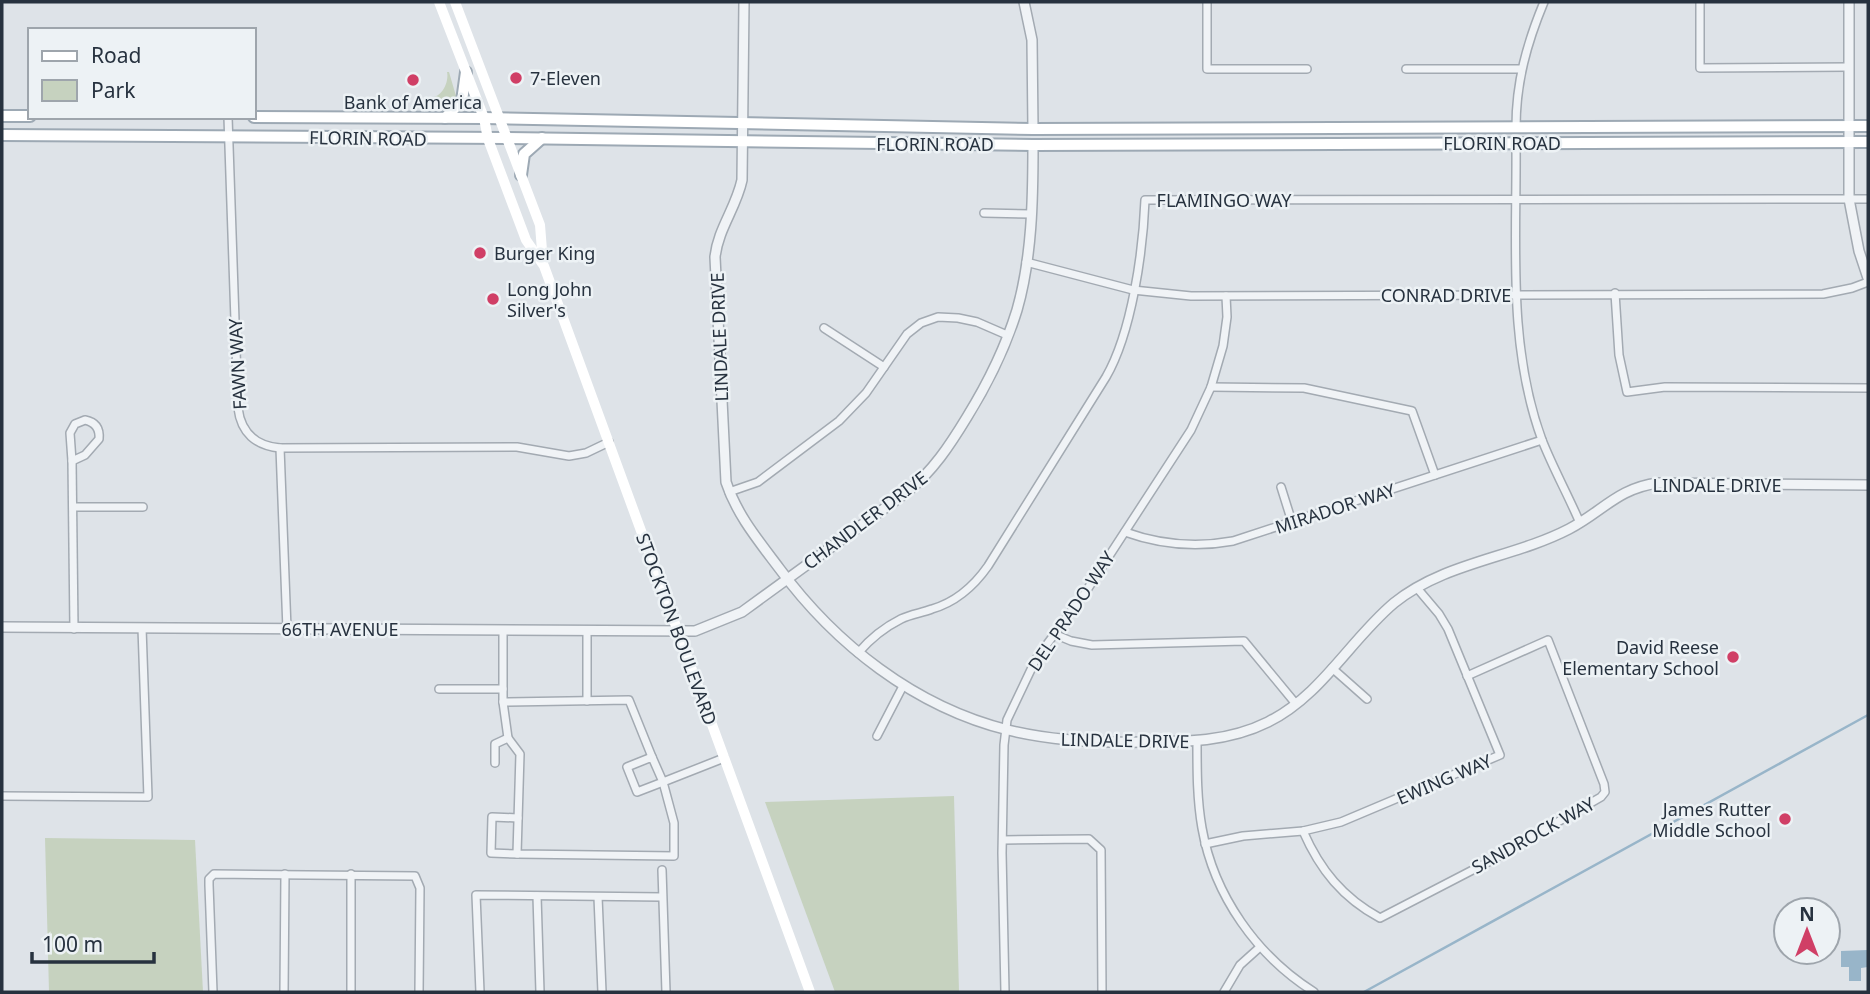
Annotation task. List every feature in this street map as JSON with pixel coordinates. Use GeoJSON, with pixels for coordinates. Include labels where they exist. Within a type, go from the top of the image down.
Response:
{"type":"FeatureCollection","features":[{"type":"Feature","properties":{"kind":"main road","name":"STOCKTON BOULEVARD"},"geometry":{"type":"LineString","coordinates":[[439,2],[484,118],[488,139],[526,240],[544,266],[810,992]]}},
{"type":"Feature","properties":{"kind":"main road","name":"STOCKTON BOULEVARD"},"geometry":{"type":"LineString","coordinates":[[455,2],[540,225],[544,266]]}},
{"type":"Feature","properties":{"kind":"main road"},"geometry":{"type":"LineString","coordinates":[[445,118],[462,101],[466,72]]}},
{"type":"Feature","properties":{"kind":"main road"},"geometry":{"type":"LineString","coordinates":[[2,116],[28,116]]}},
{"type":"Feature","properties":{"kind":"main road","name":"FLORIN ROAD"},"geometry":{"type":"LineString","coordinates":[[256,117],[499,118],[1033,129],[1868,126]]}},
{"type":"Feature","properties":{"kind":"main road"},"geometry":{"type":"LineString","coordinates":[[1491,143],[1516,127]]}},
{"type":"Feature","properties":{"kind":"main road"},"geometry":{"type":"LineString","coordinates":[[1516,144],[1539,127]]}},
{"type":"Feature","properties":{"kind":"main road"},"geometry":{"type":"LineString","coordinates":[[1010,145],[1033,129]]}},
{"type":"Feature","properties":{"kind":"main road"},"geometry":{"type":"LineString","coordinates":[[1033,145],[1055,129]]}},
{"type":"Feature","properties":{"kind":"main road","name":"FLORIN ROAD"},"geometry":{"type":"LineString","coordinates":[[2,135],[542,138],[1010,145],[1868,142]]}},
{"type":"Feature","properties":{"kind":"main road"},"geometry":{"type":"LineString","coordinates":[[520,175],[524,154],[542,138]]}},
{"type":"Feature","properties":{"kind":"street","name":"LINDALE DRIVE"},"geometry":{"type":"LineString","coordinates":[[744,2],[744,124],[740,189],[721,229],[716,257],[725,474],[729,492],[738,513],[787,579],[823,621],[858,653],[903,686],[955,711],[1006,729],[1090,742],[1196,742],[1236,735],[1277,718],[1296,704],[1379,617],[1417,587],[1456,569],[1551,537],[1580,523],[1620,494],[1648,484],[1868,485]]}},
{"type":"Feature","properties":{"kind":"street"},"geometry":{"type":"LineString","coordinates":[[1024,2],[1032,31],[1033,129]]}},
{"type":"Feature","properties":{"kind":"street"},"geometry":{"type":"LineString","coordinates":[[1207,2],[1207,69],[1307,69]]}},
{"type":"Feature","properties":{"kind":"street"},"geometry":{"type":"LineString","coordinates":[[1516,127],[1521,69],[1532,30],[1544,2]]}},
{"type":"Feature","properties":{"kind":"street"},"geometry":{"type":"LineString","coordinates":[[1700,2],[1700,68],[1849,67]]}},
{"type":"Feature","properties":{"kind":"street"},"geometry":{"type":"LineString","coordinates":[[1849,2],[1849,199],[1858,251],[1868,280]]}},
{"type":"Feature","properties":{"kind":"street"},"geometry":{"type":"LineString","coordinates":[[1406,69],[1521,69]]}},
{"type":"Feature","properties":{"kind":"street","name":"FAWN WAY"},"geometry":{"type":"LineString","coordinates":[[228,119],[239,417],[242,426],[253,439],[269,447],[280,448]]}},
{"type":"Feature","properties":{"kind":"street"},"geometry":{"type":"LineString","coordinates":[[1516,144],[1515,295],[1524,371],[1542,440],[1580,523]]}},
{"type":"Feature","properties":{"kind":"street","name":"CHANDLER DRIVE"},"geometry":{"type":"LineString","coordinates":[[678,631],[695,631],[742,612],[907,492],[948,448],[1000,358],[1016,312],[1026,262],[1031,214],[1033,145]]}},
{"type":"Feature","properties":{"kind":"street","name":"FLAMINGO WAY"},"geometry":{"type":"LineString","coordinates":[[858,653],[887,627],[904,617],[948,603],[963,593],[982,574],[1111,368],[1125,332],[1141,252],[1145,200],[1868,199]]}},
{"type":"Feature","properties":{"kind":"street"},"geometry":{"type":"LineString","coordinates":[[984,213],[1031,214]]}},
{"type":"Feature","properties":{"kind":"street","name":"CONRAD DRIVE"},"geometry":{"type":"LineString","coordinates":[[1026,262],[1133,290],[1191,296],[1823,294],[1852,289],[1868,280]]}},
{"type":"Feature","properties":{"kind":"street"},"geometry":{"type":"LineString","coordinates":[[1615,293],[1619,355],[1627,392],[1665,387],[1868,388]]}},
{"type":"Feature","properties":{"kind":"street","name":"DEL PRADO WAY"},"geometry":{"type":"LineString","coordinates":[[1005,992],[1003,840],[1006,729],[1025,679],[1085,593],[1191,430],[1211,387],[1223,346],[1227,317],[1226,296]]}},
{"type":"Feature","properties":{"kind":"street"},"geometry":{"type":"LineString","coordinates":[[729,492],[758,482],[839,421],[866,393],[906,334],[929,319],[967,319],[1007,335]]}},
{"type":"Feature","properties":{"kind":"street"},"geometry":{"type":"LineString","coordinates":[[824,328],[884,367]]}},
{"type":"Feature","properties":{"kind":"street"},"geometry":{"type":"LineString","coordinates":[[1211,387],[1304,388],[1412,411],[1435,475]]}},
{"type":"Feature","properties":{"kind":"street"},"geometry":{"type":"LineString","coordinates":[[72,461],[85,455],[99,439],[98,429],[91,422],[79,422],[72,427],[70,433],[74,629]]}},
{"type":"Feature","properties":{"kind":"street","name":"MIRADOR WAY"},"geometry":{"type":"LineString","coordinates":[[1125,532],[1161,543],[1197,546],[1241,539],[1542,440]]}},
{"type":"Feature","properties":{"kind":"street"},"geometry":{"type":"LineString","coordinates":[[287,629],[280,448],[517,447],[569,456],[586,453],[609,442]]}},
{"type":"Feature","properties":{"kind":"street"},"geometry":{"type":"LineString","coordinates":[[1281,487],[1292,522]]}},
{"type":"Feature","properties":{"kind":"street"},"geometry":{"type":"LineString","coordinates":[[73,507],[143,507]]}},
{"type":"Feature","properties":{"kind":"street","name":"EWING WAY"},"geometry":{"type":"LineString","coordinates":[[1205,844],[1243,836],[1303,831],[1341,822],[1500,755],[1444,621],[1417,587]]}},
{"type":"Feature","properties":{"kind":"street","name":"66TH AVENUE"},"geometry":{"type":"LineString","coordinates":[[2,628],[678,631]]}},
{"type":"Feature","properties":{"kind":"street"},"geometry":{"type":"LineString","coordinates":[[2,796],[148,797],[142,628]]}},
{"type":"Feature","properties":{"kind":"street"},"geometry":{"type":"LineString","coordinates":[[503,630],[503,702],[508,738],[520,754],[517,854]]}},
{"type":"Feature","properties":{"kind":"street"},"geometry":{"type":"LineString","coordinates":[[587,631],[587,701]]}},
{"type":"Feature","properties":{"kind":"street"},"geometry":{"type":"LineString","coordinates":[[1054,634],[1092,645],[1244,641],[1296,704]]}},
{"type":"Feature","properties":{"kind":"street","name":"SANDROCK WAY"},"geometry":{"type":"LineString","coordinates":[[1303,831],[1322,868],[1335,884],[1350,899],[1380,918],[1490,861],[1601,797],[1605,792],[1604,784],[1548,640],[1467,676]]}},
{"type":"Feature","properties":{"kind":"street"},"geometry":{"type":"LineString","coordinates":[[1332,668],[1367,699]]}},
{"type":"Feature","properties":{"kind":"street"},"geometry":{"type":"LineString","coordinates":[[877,736],[903,686]]}},
{"type":"Feature","properties":{"kind":"street"},"geometry":{"type":"LineString","coordinates":[[439,689],[503,689]]}},
{"type":"Feature","properties":{"kind":"street"},"geometry":{"type":"LineString","coordinates":[[503,702],[629,701],[663,782],[674,823],[674,856],[491,853],[492,817],[518,818]]}},
{"type":"Feature","properties":{"kind":"street"},"geometry":{"type":"LineString","coordinates":[[495,763],[495,744],[508,738]]}},
{"type":"Feature","properties":{"kind":"street"},"geometry":{"type":"LineString","coordinates":[[1196,742],[1199,806],[1205,844],[1223,892],[1260,947],[1293,978],[1314,992]]}},
{"type":"Feature","properties":{"kind":"street"},"geometry":{"type":"LineString","coordinates":[[652,757],[627,767],[637,792],[724,758]]}},
{"type":"Feature","properties":{"kind":"street"},"geometry":{"type":"LineString","coordinates":[[1003,840],[1089,839],[1101,850],[1102,992]]}},
{"type":"Feature","properties":{"kind":"street"},"geometry":{"type":"LineString","coordinates":[[662,870],[666,992]]}},
{"type":"Feature","properties":{"kind":"street"},"geometry":{"type":"LineString","coordinates":[[284,992],[285,874]]}},
{"type":"Feature","properties":{"kind":"street"},"geometry":{"type":"LineString","coordinates":[[213,992],[209,886],[211,876],[285,874],[411,875],[417,878],[420,888],[419,992]]}},
{"type":"Feature","properties":{"kind":"street"},"geometry":{"type":"LineString","coordinates":[[351,874],[351,992]]}},
{"type":"Feature","properties":{"kind":"street"},"geometry":{"type":"LineString","coordinates":[[480,992],[476,895],[662,897]]}},
{"type":"Feature","properties":{"kind":"street"},"geometry":{"type":"LineString","coordinates":[[537,896],[541,992]]}},
{"type":"Feature","properties":{"kind":"street"},"geometry":{"type":"LineString","coordinates":[[598,897],[602,992]]}},
{"type":"Feature","properties":{"kind":"street"},"geometry":{"type":"LineString","coordinates":[[1224,992],[1240,965],[1260,947]]}},
{"type":"Feature","properties":{"kind":"green space"},"geometry":{"type":"Polygon","coordinates":[[[447,72],[456,96],[449,103],[433,103],[436,100],[434,97],[441,93],[445,86],[447,72]]]}},
{"type":"Feature","properties":{"kind":"green space"},"geometry":{"type":"Polygon","coordinates":[[[954,796],[959,992],[835,992],[765,802],[954,796]]]}},
{"type":"Feature","properties":{"kind":"green space"},"geometry":{"type":"Polygon","coordinates":[[[45,838],[195,840],[203,992],[49,992],[45,838]]]}},
{"type":"Feature","properties":{"kind":"water"},"geometry":{"type":"Polygon","coordinates":[[[1868,950],[1868,967],[1861,968],[1861,981],[1849,981],[1849,967],[1841,967],[1842,951],[1868,950]]]}},
{"type":"Feature","properties":{"kind":"waterway"},"geometry":{"type":"LineString","coordinates":[[1364,992],[1868,715]]}},
{"type":"Feature","properties":{"kind":"place","name":"7-Eleven"},"geometry":{"type":"Point","coordinates":[516,78]}},
{"type":"Feature","properties":{"kind":"place","name":"Bank of America"},"geometry":{"type":"Point","coordinates":[413,80]}},
{"type":"Feature","properties":{"kind":"place","name":"Burger King"},"geometry":{"type":"Point","coordinates":[480,253]}},
{"type":"Feature","properties":{"kind":"place","name":"Long John Silver's"},"geometry":{"type":"Point","coordinates":[493,299]}},
{"type":"Feature","properties":{"kind":"place","name":"David Reese Elementary School"},"geometry":{"type":"Point","coordinates":[1733,657]}},
{"type":"Feature","properties":{"kind":"place","name":"James Rutter Middle School"},"geometry":{"type":"Point","coordinates":[1785,819]}}]}
